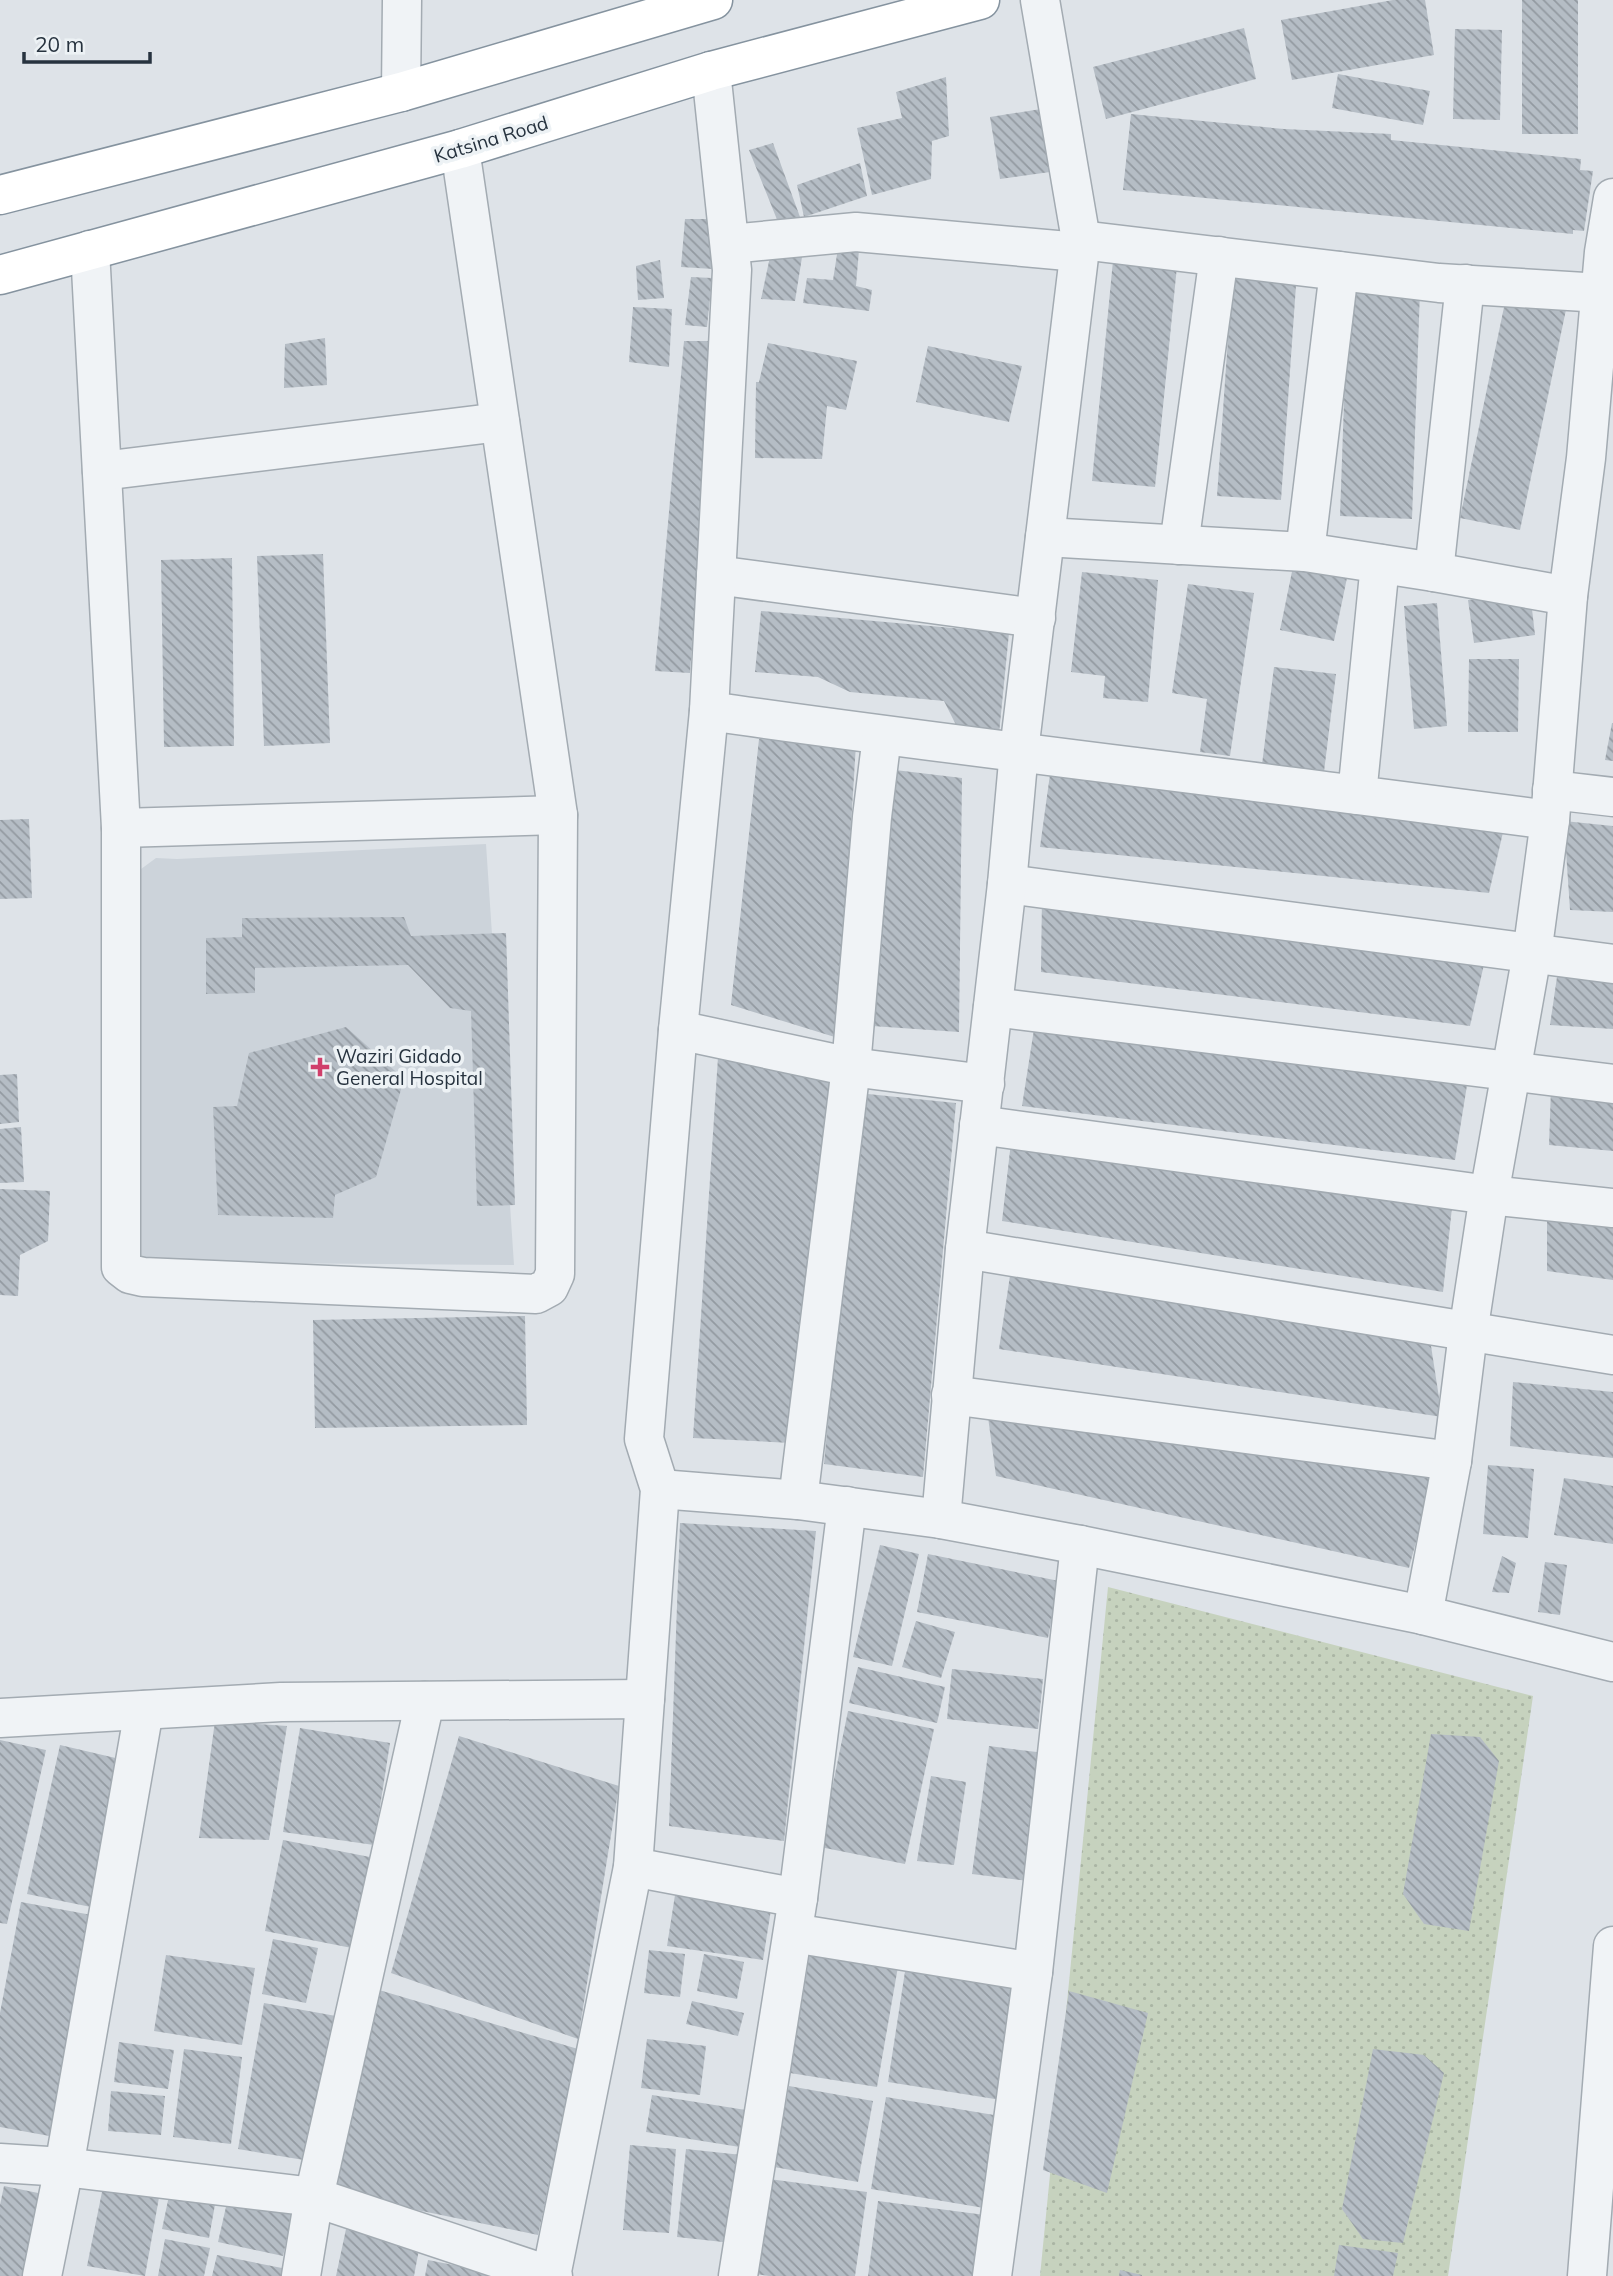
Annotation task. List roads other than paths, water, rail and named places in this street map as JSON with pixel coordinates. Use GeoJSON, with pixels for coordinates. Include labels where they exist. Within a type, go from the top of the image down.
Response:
{"type":"FeatureCollection","features":[{"type":"Feature","properties":{"kind":"highway"},"geometry":{"type":"LineString","coordinates":[[0,195],[401,92],[713,0]]}},
{"type":"Feature","properties":{"kind":"highway","name":"Katsina Road"},"geometry":{"type":"LineString","coordinates":[[0,275],[460,149],[711,71],[980,0]]}},
{"type":"Feature","properties":{"kind":"street"},"geometry":{"type":"LineString","coordinates":[[401,92],[402,0]]}},
{"type":"Feature","properties":{"kind":"street"},"geometry":{"type":"LineString","coordinates":[[942,1519],[964,1249],[985,1084],[1019,751],[1080,246],[1040,0]]}},
{"type":"Feature","properties":{"kind":"street"},"geometry":{"type":"LineString","coordinates":[[0,2163],[64,2167],[314,2197],[552,2276],[634,1867],[660,1489],[644,1439],[678,1030],[709,711],[732,270],[711,71]]}},
{"type":"Feature","properties":{"kind":"street"},"geometry":{"type":"LineString","coordinates":[[90,250],[121,828],[121,1267],[130,1274],[143,1277],[536,1294],[549,1287],[555,1274],[558,815],[460,149]]}},
{"type":"Feature","properties":{"kind":"street"},"geometry":{"type":"LineString","coordinates":[[1423,1615],[1452,1461],[1489,1195],[1532,954],[1551,805],[1568,596],[1600,441],[1601,293],[1613,198]]}},
{"type":"Feature","properties":{"kind":"street"},"geometry":{"type":"LineString","coordinates":[[730,244],[856,232],[1219,256],[1465,284],[1601,293]]}},
{"type":"Feature","properties":{"kind":"street"},"geometry":{"type":"LineString","coordinates":[[1179,545],[1219,256]]}},
{"type":"Feature","properties":{"kind":"street"},"geometry":{"type":"LineString","coordinates":[[1305,552],[1339,271]]}},
{"type":"Feature","properties":{"kind":"street"},"geometry":{"type":"LineString","coordinates":[[1434,572],[1465,284]]}},
{"type":"Feature","properties":{"kind":"street"},"geometry":{"type":"LineString","coordinates":[[102,471],[500,422]]}},
{"type":"Feature","properties":{"kind":"street"},"geometry":{"type":"LineString","coordinates":[[1045,537],[1305,552],[1568,596]]}},
{"type":"Feature","properties":{"kind":"street"},"geometry":{"type":"LineString","coordinates":[[1357,795],[1380,564]]}},
{"type":"Feature","properties":{"kind":"street"},"geometry":{"type":"LineString","coordinates":[[716,575],[1036,618]]}},
{"type":"Feature","properties":{"kind":"street"},"geometry":{"type":"LineString","coordinates":[[709,711],[882,736],[1357,795],[1551,805],[1613,797]]}},
{"type":"Feature","properties":{"kind":"street"},"geometry":{"type":"LineString","coordinates":[[799,1500],[851,1067],[872,817],[882,736]]}},
{"type":"Feature","properties":{"kind":"street"},"geometry":{"type":"LineString","coordinates":[[121,828],[558,815]]}},
{"type":"Feature","properties":{"kind":"street"},"geometry":{"type":"LineString","coordinates":[[1007,884],[1613,964]]}},
{"type":"Feature","properties":{"kind":"street"},"geometry":{"type":"LineString","coordinates":[[993,1007],[1613,1084]]}},
{"type":"Feature","properties":{"kind":"street"},"geometry":{"type":"LineString","coordinates":[[678,1030],[851,1067],[985,1084]]}},
{"type":"Feature","properties":{"kind":"street"},"geometry":{"type":"LineString","coordinates":[[979,1125],[1489,1195],[1613,1208]]}},
{"type":"Feature","properties":{"kind":"street"},"geometry":{"type":"LineString","coordinates":[[964,1249],[1613,1355]]}},
{"type":"Feature","properties":{"kind":"street"},"geometry":{"type":"LineString","coordinates":[[951,1395],[1452,1461]]}},
{"type":"Feature","properties":{"kind":"street"},"geometry":{"type":"LineString","coordinates":[[660,1489],[799,1500],[942,1519],[1423,1615],[1613,1662]]}},
{"type":"Feature","properties":{"kind":"street"},"geometry":{"type":"LineString","coordinates":[[738,2276],[796,1915],[847,1506]]}},
{"type":"Feature","properties":{"kind":"street"},"geometry":{"type":"LineString","coordinates":[[992,2276],[1033,1972],[1080,1545]]}},
{"type":"Feature","properties":{"kind":"street"},"geometry":{"type":"LineString","coordinates":[[0,1718],[281,1702],[645,1699]]}},
{"type":"Feature","properties":{"kind":"street"},"geometry":{"type":"LineString","coordinates":[[301,2276],[314,2197],[425,1702]]}},
{"type":"Feature","properties":{"kind":"street"},"geometry":{"type":"LineString","coordinates":[[42,2276],[64,2167],[144,1710]]}},
{"type":"Feature","properties":{"kind":"street"},"geometry":{"type":"LineString","coordinates":[[634,1867],[796,1915],[1033,1972]]}},
{"type":"Feature","properties":{"kind":"street"},"geometry":{"type":"LineString","coordinates":[[1587,2276],[1613,1947]]}},
{"type":"Feature","properties":{"kind":"place","name":"Waziri Gidado General Hospital"},"geometry":{"type":"Point","coordinates":[320,1067]}}]}
